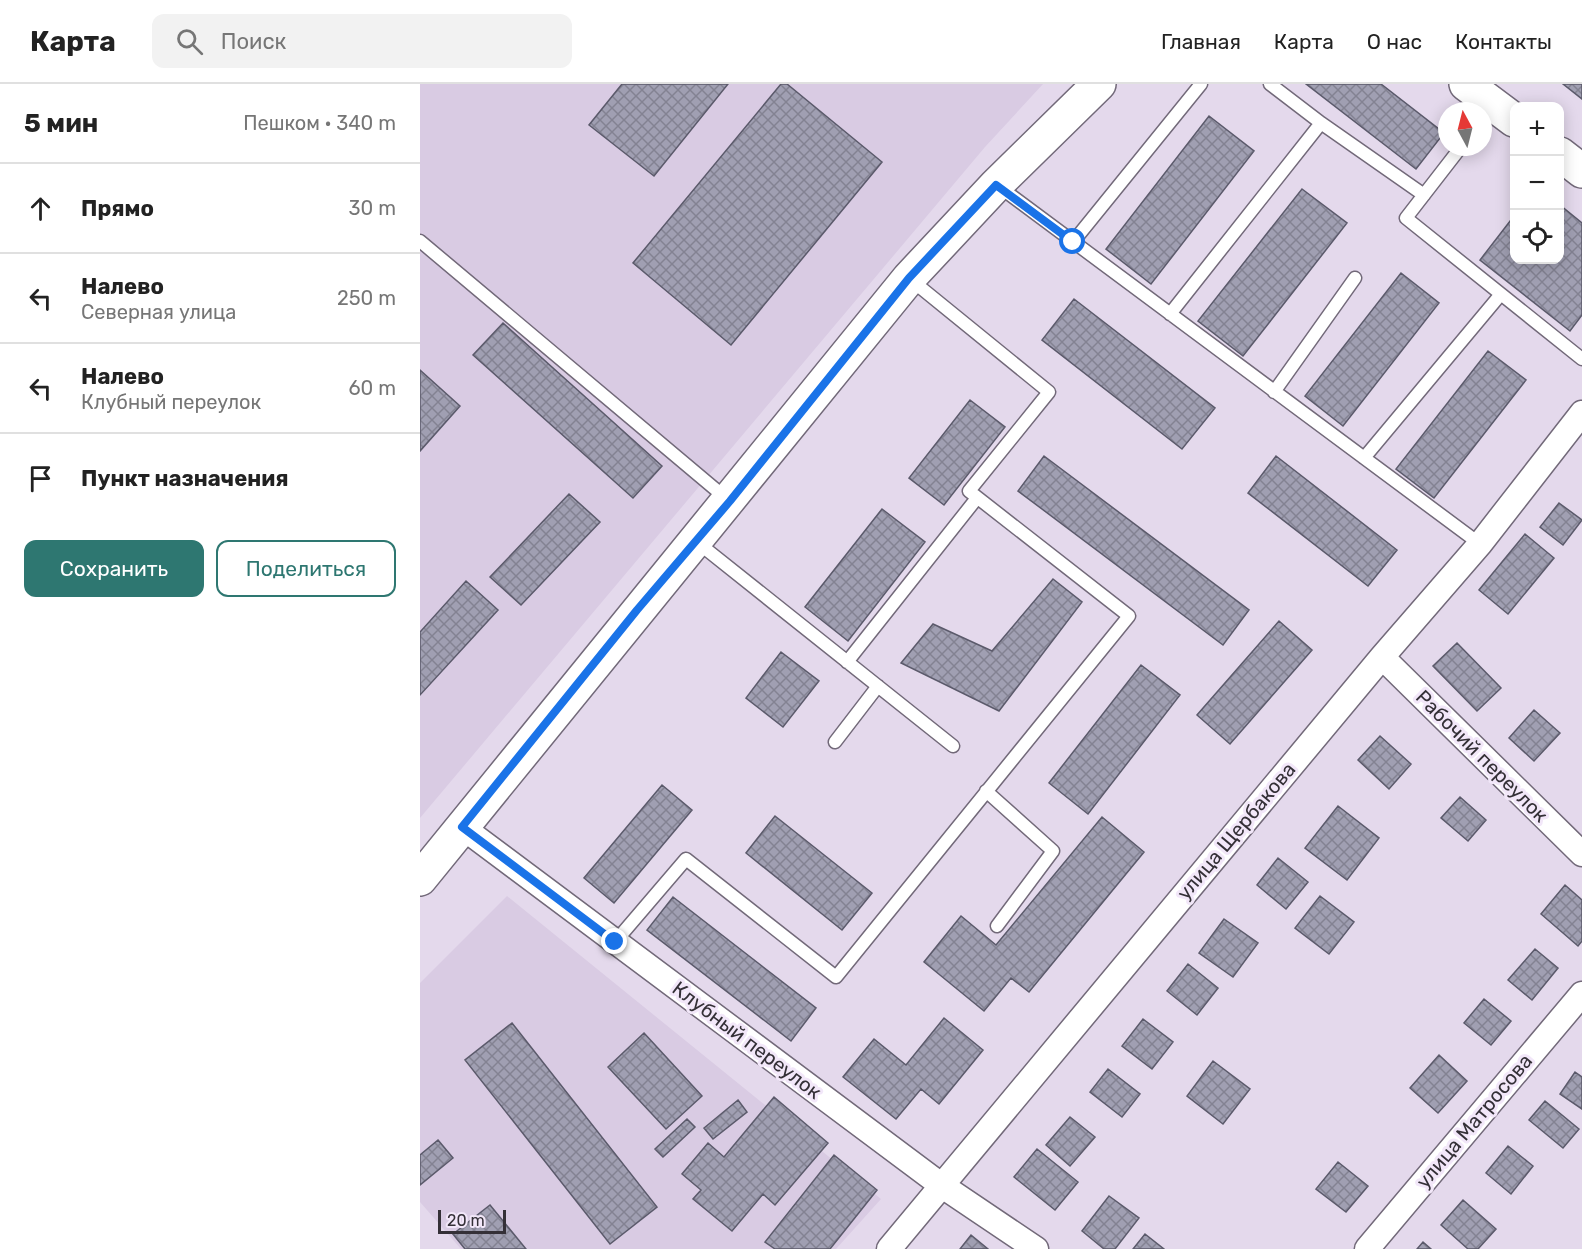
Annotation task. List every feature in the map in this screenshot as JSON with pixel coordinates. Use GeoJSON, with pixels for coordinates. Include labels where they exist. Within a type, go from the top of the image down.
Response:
{"type":"FeatureCollection","features":[{"type":"Feature","properties":{"kind":"street"},"geometry":{"type":"LineString","coordinates":[[420,879],[730,501],[909,278],[996,185],[1099,84]]}},
{"type":"Feature","properties":{"kind":"street"},"geometry":{"type":"LineString","coordinates":[[1466,84],[1497,114]]}},
{"type":"Feature","properties":{"kind":"street"},"geometry":{"type":"LineString","coordinates":[[1563,156],[1582,171]]}},
{"type":"Feature","properties":{"kind":"street","name":"улица Щербакова"},"geometry":{"type":"LineString","coordinates":[[889,1249],[1382,657],[1480,544],[1582,413]]}},
{"type":"Feature","properties":{"kind":"street","name":"Рабочий переулок"},"geometry":{"type":"LineString","coordinates":[[1382,657],[1582,854]]}},
{"type":"Feature","properties":{"kind":"street","name":"Клубный переулок"},"geometry":{"type":"LineString","coordinates":[[462,827],[941,1185],[1036,1249]]}},
{"type":"Feature","properties":{"kind":"street","name":"улица Матросова"},"geometry":{"type":"LineString","coordinates":[[1367,1249],[1582,994]]}},
{"type":"Feature","properties":{"kind":"lane"},"geometry":{"type":"LineString","coordinates":[[1073,242],[1201,84]]}},
{"type":"Feature","properties":{"kind":"lane"},"geometry":{"type":"LineString","coordinates":[[1270,84],[1320,123],[1424,195]]}},
{"type":"Feature","properties":{"kind":"lane"},"geometry":{"type":"LineString","coordinates":[[1170,314],[1320,123]]}},
{"type":"Feature","properties":{"kind":"lane"},"geometry":{"type":"LineString","coordinates":[[1454,156],[1406,218],[1582,359]]}},
{"type":"Feature","properties":{"kind":"lane"},"geometry":{"type":"LineString","coordinates":[[996,185],[1480,544]]}},
{"type":"Feature","properties":{"kind":"lane"},"geometry":{"type":"LineString","coordinates":[[420,241],[730,501]]}},
{"type":"Feature","properties":{"kind":"lane"},"geometry":{"type":"LineString","coordinates":[[615,942],[686,859],[836,977],[1129,616],[969,491],[1049,392],[909,278]]}},
{"type":"Feature","properties":{"kind":"lane"},"geometry":{"type":"LineString","coordinates":[[1274,392],[1355,278]]}},
{"type":"Feature","properties":{"kind":"lane"},"geometry":{"type":"LineString","coordinates":[[1364,458],[1501,294]]}},
{"type":"Feature","properties":{"kind":"lane"},"geometry":{"type":"LineString","coordinates":[[847,662],[977,498]]}},
{"type":"Feature","properties":{"kind":"lane"},"geometry":{"type":"LineString","coordinates":[[696,541],[953,746]]}},
{"type":"Feature","properties":{"kind":"lane"},"geometry":{"type":"LineString","coordinates":[[835,742],[878,686]]}},
{"type":"Feature","properties":{"kind":"lane"},"geometry":{"type":"LineString","coordinates":[[986,791],[1053,851],[997,926]]}},
{"type":"Feature","properties":{"kind":"shaded area"},"geometry":{"type":"Polygon","coordinates":[[[420,84],[1043,84],[985,147],[420,818],[420,84]]]}},
{"type":"Feature","properties":{"kind":"shaded area"},"geometry":{"type":"Polygon","coordinates":[[[507,896],[881,1199],[836,1249],[461,1249],[420,1202],[420,983],[507,896]]]}},
{"type":"Feature","properties":{"kind":"building"},"geometry":{"type":"Polygon","coordinates":[[[622,84],[728,84],[654,176],[589,125],[622,84]]]}},
{"type":"Feature","properties":{"kind":"building"},"geometry":{"type":"Polygon","coordinates":[[[781,84],[787,84],[882,162],[731,345],[633,263],[781,84]]]}},
{"type":"Feature","properties":{"kind":"building"},"geometry":{"type":"Polygon","coordinates":[[[1306,84],[1381,84],[1438,128],[1438,141],[1416,169],[1306,84]]]}},
{"type":"Feature","properties":{"kind":"building"},"geometry":{"type":"Polygon","coordinates":[[[1563,84],[1582,84],[1582,99],[1563,84]]]}},
{"type":"Feature","properties":{"kind":"building"},"geometry":{"type":"Polygon","coordinates":[[[1209,116],[1254,151],[1151,284],[1106,249],[1209,116]]]}},
{"type":"Feature","properties":{"kind":"building"},"geometry":{"type":"Polygon","coordinates":[[[1302,189],[1347,223],[1243,356],[1198,321],[1302,189]]]}},
{"type":"Feature","properties":{"kind":"building"},"geometry":{"type":"Polygon","coordinates":[[[1564,208],[1582,223],[1582,315],[1570,331],[1480,260],[1510,221],[1510,264],[1564,264],[1564,208]]]}},
{"type":"Feature","properties":{"kind":"building"},"geometry":{"type":"Polygon","coordinates":[[[1401,273],[1439,303],[1343,426],[1305,396],[1401,273]]]}},
{"type":"Feature","properties":{"kind":"building"},"geometry":{"type":"Polygon","coordinates":[[[1074,299],[1215,408],[1182,449],[1042,340],[1074,299]]]}},
{"type":"Feature","properties":{"kind":"building"},"geometry":{"type":"Polygon","coordinates":[[[503,323],[662,466],[633,498],[473,355],[503,323]]]}},
{"type":"Feature","properties":{"kind":"building"},"geometry":{"type":"Polygon","coordinates":[[[1488,351],[1526,380],[1434,498],[1396,469],[1488,351]]]}},
{"type":"Feature","properties":{"kind":"building"},"geometry":{"type":"Polygon","coordinates":[[[420,370],[460,406],[420,451],[420,370]]]}},
{"type":"Feature","properties":{"kind":"building"},"geometry":{"type":"Polygon","coordinates":[[[970,400],[1005,427],[944,505],[909,478],[970,400]]]}},
{"type":"Feature","properties":{"kind":"building"},"geometry":{"type":"Polygon","coordinates":[[[1044,456],[1249,610],[1223,645],[1018,491],[1044,456]]]}},
{"type":"Feature","properties":{"kind":"building"},"geometry":{"type":"Polygon","coordinates":[[[1276,456],[1397,550],[1368,586],[1248,493],[1276,456]]]}},
{"type":"Feature","properties":{"kind":"building"},"geometry":{"type":"Polygon","coordinates":[[[569,494],[600,522],[521,605],[490,577],[569,494]]]}},
{"type":"Feature","properties":{"kind":"building"},"geometry":{"type":"Polygon","coordinates":[[[1559,503],[1582,520],[1563,545],[1540,527],[1559,503]]]}},
{"type":"Feature","properties":{"kind":"building"},"geometry":{"type":"Polygon","coordinates":[[[882,509],[925,542],[848,641],[805,607],[882,509]]]}},
{"type":"Feature","properties":{"kind":"building"},"geometry":{"type":"Polygon","coordinates":[[[1525,534],[1554,558],[1508,614],[1479,590],[1525,534]]]}},
{"type":"Feature","properties":{"kind":"building"},"geometry":{"type":"Polygon","coordinates":[[[1053,579],[1082,602],[999,711],[901,663],[933,624],[992,651],[1053,579]]]}},
{"type":"Feature","properties":{"kind":"building"},"geometry":{"type":"Polygon","coordinates":[[[466,581],[498,610],[420,695],[420,632],[466,581]]]}},
{"type":"Feature","properties":{"kind":"building"},"geometry":{"type":"Polygon","coordinates":[[[1279,621],[1312,650],[1230,744],[1197,715],[1279,621]]]}},
{"type":"Feature","properties":{"kind":"building"},"geometry":{"type":"Polygon","coordinates":[[[1457,643],[1501,688],[1477,711],[1433,666],[1457,643]]]}},
{"type":"Feature","properties":{"kind":"building"},"geometry":{"type":"Polygon","coordinates":[[[781,652],[819,681],[783,727],[746,698],[781,652]]]}},
{"type":"Feature","properties":{"kind":"building"},"geometry":{"type":"Polygon","coordinates":[[[1141,665],[1180,695],[1088,814],[1049,783],[1141,665]]]}},
{"type":"Feature","properties":{"kind":"building"},"geometry":{"type":"Polygon","coordinates":[[[1534,710],[1560,733],[1534,761],[1509,738],[1534,710]]]}},
{"type":"Feature","properties":{"kind":"building"},"geometry":{"type":"Polygon","coordinates":[[[1380,736],[1411,764],[1389,789],[1358,760],[1380,736]]]}},
{"type":"Feature","properties":{"kind":"building"},"geometry":{"type":"Polygon","coordinates":[[[662,785],[692,810],[614,903],[584,878],[662,785]]]}},
{"type":"Feature","properties":{"kind":"building"},"geometry":{"type":"Polygon","coordinates":[[[1460,797],[1486,820],[1468,841],[1441,818],[1460,797]]]}},
{"type":"Feature","properties":{"kind":"building"},"geometry":{"type":"Polygon","coordinates":[[[1338,806],[1379,838],[1347,880],[1305,848],[1338,806]]]}},
{"type":"Feature","properties":{"kind":"building"},"geometry":{"type":"Polygon","coordinates":[[[775,816],[872,893],[842,930],[746,853],[775,816]]]}},
{"type":"Feature","properties":{"kind":"building"},"geometry":{"type":"Polygon","coordinates":[[[1102,817],[1144,852],[1029,992],[1011,978],[984,1011],[924,962],[961,916],[996,945],[1102,817]]]}},
{"type":"Feature","properties":{"kind":"building"},"geometry":{"type":"Polygon","coordinates":[[[1278,858],[1308,882],[1286,909],[1257,885],[1278,858]]]}},
{"type":"Feature","properties":{"kind":"building"},"geometry":{"type":"Polygon","coordinates":[[[1565,885],[1582,900],[1582,941],[1578,946],[1541,914],[1565,885]]]}},
{"type":"Feature","properties":{"kind":"building"},"geometry":{"type":"Polygon","coordinates":[[[1320,896],[1354,922],[1329,954],[1295,928],[1320,896]]]}},
{"type":"Feature","properties":{"kind":"building"},"geometry":{"type":"Polygon","coordinates":[[[673,897],[816,1008],[791,1041],[647,930],[673,897]]]}},
{"type":"Feature","properties":{"kind":"building"},"geometry":{"type":"Polygon","coordinates":[[[1224,919],[1258,943],[1233,977],[1199,953],[1224,919]]]}},
{"type":"Feature","properties":{"kind":"building"},"geometry":{"type":"Polygon","coordinates":[[[1535,949],[1558,968],[1532,1000],[1508,980],[1535,949]]]}},
{"type":"Feature","properties":{"kind":"building"},"geometry":{"type":"Polygon","coordinates":[[[1188,964],[1218,988],[1197,1015],[1167,991],[1188,964]]]}},
{"type":"Feature","properties":{"kind":"building"},"geometry":{"type":"Polygon","coordinates":[[[1484,999],[1511,1021],[1491,1045],[1464,1023],[1484,999]]]}},
{"type":"Feature","properties":{"kind":"building"},"geometry":{"type":"Polygon","coordinates":[[[944,1018],[983,1050],[939,1104],[921,1089],[896,1119],[843,1077],[874,1039],[906,1065],[944,1018]]]}},
{"type":"Feature","properties":{"kind":"building"},"geometry":{"type":"Polygon","coordinates":[[[1143,1019],[1173,1042],[1152,1069],[1122,1046],[1143,1019]]]}},
{"type":"Feature","properties":{"kind":"building"},"geometry":{"type":"Polygon","coordinates":[[[512,1023],[657,1207],[610,1244],[465,1060],[512,1023]]]}},
{"type":"Feature","properties":{"kind":"building"},"geometry":{"type":"Polygon","coordinates":[[[644,1033],[702,1096],[666,1129],[608,1067],[644,1033]]]}},
{"type":"Feature","properties":{"kind":"building"},"geometry":{"type":"Polygon","coordinates":[[[1439,1055],[1467,1081],[1438,1113],[1410,1088],[1439,1055]]]}},
{"type":"Feature","properties":{"kind":"building"},"geometry":{"type":"Polygon","coordinates":[[[1213,1061],[1250,1089],[1223,1124],[1187,1096],[1213,1061]]]}},
{"type":"Feature","properties":{"kind":"building"},"geometry":{"type":"Polygon","coordinates":[[[1108,1069],[1140,1094],[1122,1117],[1090,1092],[1108,1069]]]}},
{"type":"Feature","properties":{"kind":"building"},"geometry":{"type":"Polygon","coordinates":[[[1575,1072],[1582,1077],[1582,1109],[1560,1094],[1575,1072]]]}},
{"type":"Feature","properties":{"kind":"building"},"geometry":{"type":"Polygon","coordinates":[[[774,1097],[828,1143],[775,1205],[763,1194],[732,1231],[693,1199],[701,1190],[682,1174],[708,1143],[724,1157],[774,1097]]]}},
{"type":"Feature","properties":{"kind":"building"},"geometry":{"type":"Polygon","coordinates":[[[738,1100],[747,1112],[713,1139],[704,1128],[738,1100]]]}},
{"type":"Feature","properties":{"kind":"building"},"geometry":{"type":"Polygon","coordinates":[[[1545,1101],[1579,1129],[1563,1148],[1529,1120],[1545,1101]]]}},
{"type":"Feature","properties":{"kind":"building"},"geometry":{"type":"Polygon","coordinates":[[[1070,1117],[1095,1137],[1070,1166],[1046,1145],[1070,1117]]]}},
{"type":"Feature","properties":{"kind":"building"},"geometry":{"type":"Polygon","coordinates":[[[687,1119],[695,1127],[663,1157],[655,1149],[687,1119]]]}},
{"type":"Feature","properties":{"kind":"building"},"geometry":{"type":"Polygon","coordinates":[[[438,1140],[453,1158],[420,1185],[420,1155],[438,1140]]]}},
{"type":"Feature","properties":{"kind":"building"},"geometry":{"type":"Polygon","coordinates":[[[1508,1146],[1533,1166],[1511,1194],[1486,1173],[1508,1146]]]}},
{"type":"Feature","properties":{"kind":"building"},"geometry":{"type":"Polygon","coordinates":[[[1037,1149],[1078,1182],[1055,1210],[1014,1177],[1037,1149]]]}},
{"type":"Feature","properties":{"kind":"building"},"geometry":{"type":"Polygon","coordinates":[[[834,1155],[877,1190],[830,1249],[775,1249],[765,1242],[834,1155]]]}},
{"type":"Feature","properties":{"kind":"building"},"geometry":{"type":"Polygon","coordinates":[[[1338,1162],[1368,1186],[1346,1212],[1316,1189],[1338,1162]]]}},
{"type":"Feature","properties":{"kind":"building"},"geometry":{"type":"Polygon","coordinates":[[[1109,1196],[1139,1218],[1115,1249],[1104,1249],[1082,1231],[1109,1196]]]}},
{"type":"Feature","properties":{"kind":"building"},"geometry":{"type":"Polygon","coordinates":[[[1463,1200],[1496,1229],[1478,1249],[1468,1249],[1441,1225],[1463,1200]]]}},
{"type":"Feature","properties":{"kind":"building"},"geometry":{"type":"Polygon","coordinates":[[[490,1205],[526,1249],[465,1249],[453,1234],[490,1205]]]}},
{"type":"Feature","properties":{"kind":"building"},"geometry":{"type":"Polygon","coordinates":[[[1145,1234],[1164,1249],[1133,1249],[1145,1234]]]}},
{"type":"Feature","properties":{"kind":"building"},"geometry":{"type":"Polygon","coordinates":[[[971,1235],[988,1249],[960,1249],[971,1235]]]}},
{"type":"Feature","properties":{"kind":"building"},"geometry":{"type":"Polygon","coordinates":[[[1423,1242],[1431,1249],[1417,1249],[1423,1242]]]}},
{"type":"Feature","properties":{"kind":"route"},"geometry":{"type":"LineString","coordinates":[[615,942],[462,827],[637,610],[730,501],[909,278],[996,185],[1073,242]]}}]}
